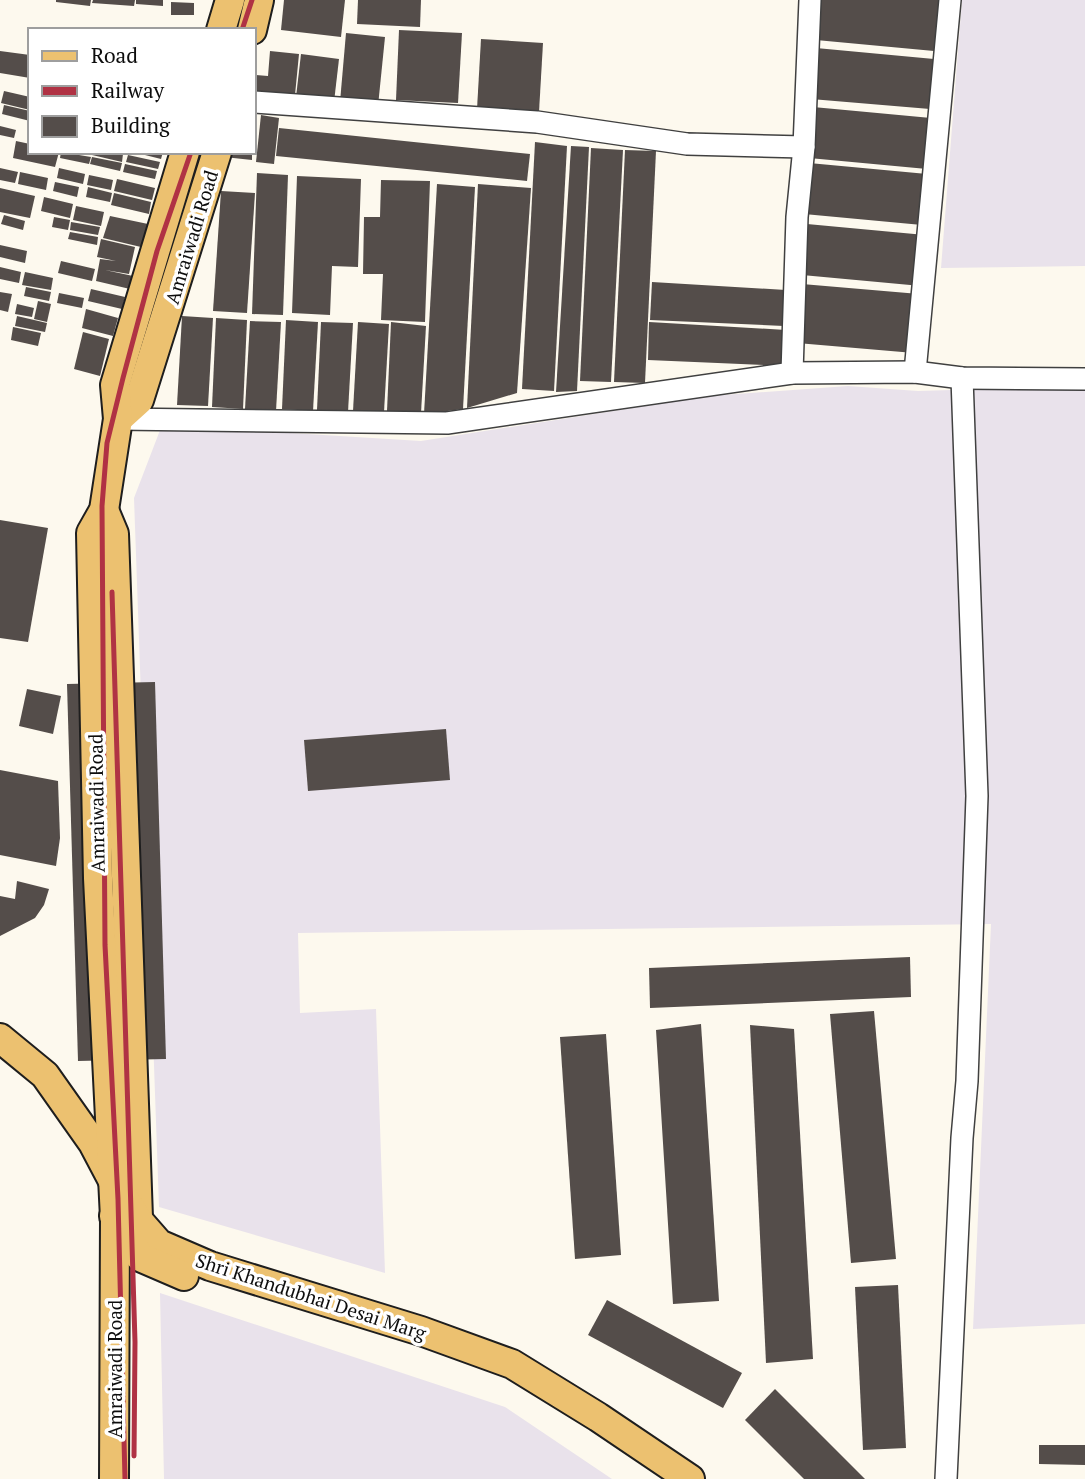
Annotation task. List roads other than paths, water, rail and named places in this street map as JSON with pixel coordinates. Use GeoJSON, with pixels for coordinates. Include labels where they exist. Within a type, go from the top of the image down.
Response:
{"type":"FeatureCollection","features":[{"type":"Feature","properties":{"kind":"main road"},"geometry":{"type":"LineString","coordinates":[[222,28],[230,0]]}},
{"type":"Feature","properties":{"kind":"main road"},"geometry":{"type":"LineString","coordinates":[[252,28],[259,0]]}},
{"type":"Feature","properties":{"kind":"main road"},"geometry":{"type":"LineString","coordinates":[[118,419],[115,385],[184,154]]}},
{"type":"Feature","properties":{"kind":"main road","name":"Amraiwadi Road"},"geometry":{"type":"LineString","coordinates":[[112,1179],[98,878],[91,533],[104,510],[118,419],[139,400],[216,154]]}},
{"type":"Feature","properties":{"kind":"main road"},"geometry":{"type":"LineString","coordinates":[[104,510],[114,534],[127,1219],[141,1257],[114,1301]]}},
{"type":"Feature","properties":{"kind":"main road","name":"Shri Khandubhai Desai Marg"},"geometry":{"type":"LineString","coordinates":[[0,1038],[45,1075],[93,1143],[112,1179],[127,1219]]}},
{"type":"Feature","properties":{"kind":"main road","name":"Shri Khandubhai Desai Marg"},"geometry":{"type":"LineString","coordinates":[[0,1056],[36,1086],[127,1219],[159,1244],[223,1280],[421,1346],[505,1380],[621,1450],[663,1479]]}},
{"type":"Feature","properties":{"kind":"main road","name":"Amraiwadi Road"},"geometry":{"type":"LineString","coordinates":[[114,1479],[114,1301],[127,1219]]}},
{"type":"Feature","properties":{"kind":"main road","name":"Shri Khandubhai Desai Marg"},"geometry":{"type":"LineString","coordinates":[[141,1257],[194,1281],[223,1280],[421,1331],[512,1364],[598,1417],[690,1479]]}},
{"type":"Feature","properties":{"kind":"street"},"geometry":{"type":"LineString","coordinates":[[792,373],[797,218],[804,147],[810,0]]}},
{"type":"Feature","properties":{"kind":"street"},"geometry":{"type":"LineString","coordinates":[[915,372],[950,0]]}},
{"type":"Feature","properties":{"kind":"street"},"geometry":{"type":"LineString","coordinates":[[256,102],[537,122],[687,144],[804,147]]}},
{"type":"Feature","properties":{"kind":"street"},"geometry":{"type":"LineString","coordinates":[[118,419],[447,423],[792,373],[915,372],[962,378],[1085,379]]}},
{"type":"Feature","properties":{"kind":"street"},"geometry":{"type":"LineString","coordinates":[[946,1479],[967,1081],[977,796],[962,378]]}},
{"type":"Feature","properties":{"kind":"railway"},"geometry":{"type":"LineString","coordinates":[[243,28],[252,0]]}},
{"type":"Feature","properties":{"kind":"railway"},"geometry":{"type":"LineString","coordinates":[[125,1479],[118,1199],[105,945],[102,506],[107,443],[123,378],[157,251],[190,154]]}},
{"type":"Feature","properties":{"kind":"railway"},"geometry":{"type":"LineString","coordinates":[[112,592],[135,1342],[134,1456]]}}]}
